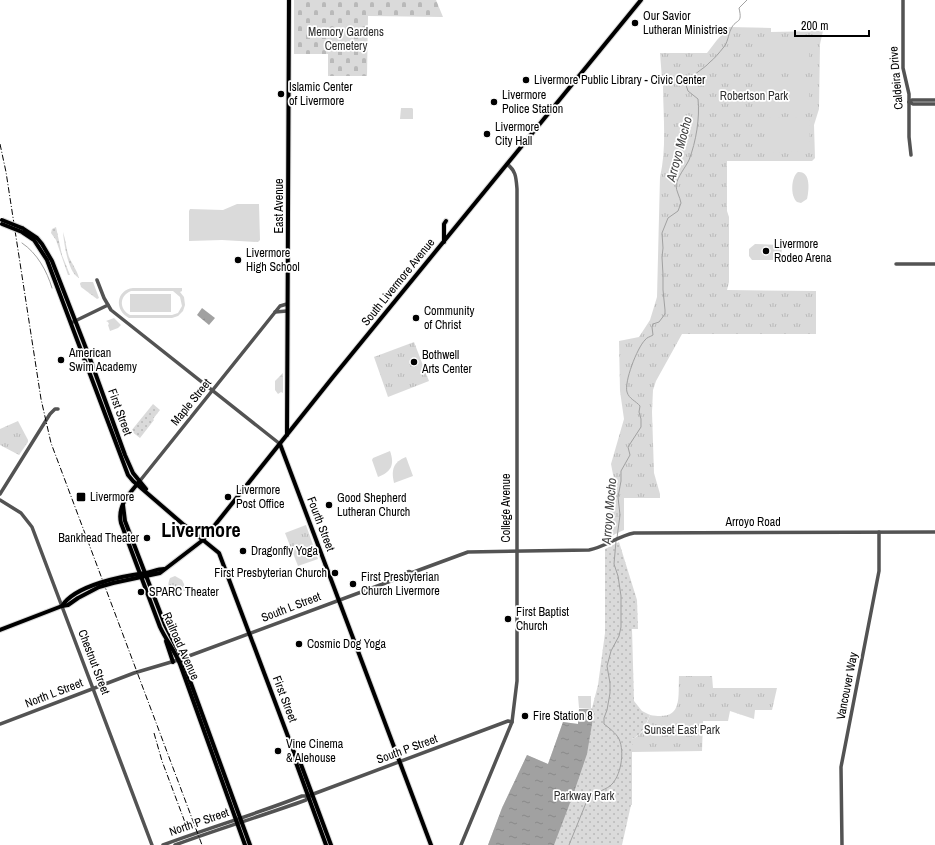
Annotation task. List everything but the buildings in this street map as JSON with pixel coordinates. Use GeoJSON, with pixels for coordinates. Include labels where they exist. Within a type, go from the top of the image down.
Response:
{"type":"FeatureCollection","features":[{"type":"Feature","properties":{"kind":"main road","name":"East Avenue"},"geometry":{"type":"LineString","coordinates":[[287,436],[290,0]]}},
{"type":"Feature","properties":{"kind":"main road","name":"South Livermore Avenue"},"geometry":{"type":"LineString","coordinates":[[0,630],[62,606],[65,601],[90,587],[112,579],[143,575],[164,569],[203,540],[641,0]]}},
{"type":"Feature","properties":{"kind":"main road","name":"First Street"},"geometry":{"type":"LineString","coordinates":[[1,221],[22,230],[34,240],[44,254],[73,322],[128,475],[184,525],[219,553],[295,755],[295,760],[331,845]]}},
{"type":"Feature","properties":{"kind":"main road"},"geometry":{"type":"LineString","coordinates":[[444,242],[444,224],[446,221]]}},
{"type":"Feature","properties":{"kind":"main road","name":"Fourth Street"},"geometry":{"type":"LineString","coordinates":[[280,444],[431,845]]}},
{"type":"Feature","properties":{"kind":"main road","name":"Maple Street"},"geometry":{"type":"LineString","coordinates":[[123,505],[138,483]]}},
{"type":"Feature","properties":{"kind":"main road","name":"Railroad Avenue"},"geometry":{"type":"LineString","coordinates":[[123,505],[120,508],[120,518],[166,629],[178,648],[180,660],[239,822],[245,845]]}},
{"type":"Feature","properties":{"kind":"main road","name":"Railroad Avenue"},"geometry":{"type":"LineString","coordinates":[[143,575],[163,634],[180,660]]}},
{"type":"Feature","properties":{"kind":"main road"},"geometry":{"type":"LineString","coordinates":[[163,634],[173,662]]}},
{"type":"Feature","properties":{"kind":"main road","name":"First Street"},"geometry":{"type":"LineString","coordinates":[[310,796],[326,845]]}},
{"type":"Feature","properties":{"kind":"main road","name":"Railroad Avenue"},"geometry":{"type":"LineString","coordinates":[[239,822],[250,845]]}},
{"type":"Feature","properties":{"kind":"street","name":"Caldeira Drive"},"geometry":{"type":"LineString","coordinates":[[903,0],[903,68],[908,86],[909,137],[911,155]]}},
{"type":"Feature","properties":{"kind":"street"},"geometry":{"type":"LineString","coordinates":[[909,102],[912,100],[935,100]]}},
{"type":"Feature","properties":{"kind":"street"},"geometry":{"type":"LineString","coordinates":[[909,102],[913,104],[935,104]]}},
{"type":"Feature","properties":{"kind":"street","name":"College Avenue"},"geometry":{"type":"LineString","coordinates":[[461,845],[512,722],[517,681],[516,175],[513,169],[507,164]]}},
{"type":"Feature","properties":{"kind":"street"},"geometry":{"type":"LineString","coordinates":[[896,264],[935,264]]}},
{"type":"Feature","properties":{"kind":"street"},"geometry":{"type":"LineString","coordinates":[[97,280],[111,310],[280,444]]}},
{"type":"Feature","properties":{"kind":"street","name":"Maple Street"},"geometry":{"type":"LineString","coordinates":[[138,483],[275,312],[280,306],[287,304]]}},
{"type":"Feature","properties":{"kind":"street"},"geometry":{"type":"LineString","coordinates":[[73,322],[108,305]]}},
{"type":"Feature","properties":{"kind":"street"},"geometry":{"type":"LineString","coordinates":[[275,312],[288,311]]}},
{"type":"Feature","properties":{"kind":"street"},"geometry":{"type":"LineString","coordinates":[[0,494],[50,414],[55,409],[58,409]]}},
{"type":"Feature","properties":{"kind":"street","name":"Chestnut Street"},"geometry":{"type":"LineString","coordinates":[[0,500],[21,513],[32,527],[152,845]]}},
{"type":"Feature","properties":{"kind":"street","name":"Arroyo Road"},"geometry":{"type":"LineString","coordinates":[[516,551],[589,550],[607,544],[630,533],[642,532],[935,532]]}},
{"type":"Feature","properties":{"kind":"street","name":"Vancouver Way"},"geometry":{"type":"LineString","coordinates":[[842,845],[841,767],[879,570],[879,532]]}},
{"type":"Feature","properties":{"kind":"street","name":"South L Street"},"geometry":{"type":"LineString","coordinates":[[180,660],[407,575],[410,576],[411,573],[468,552],[516,551]]}},
{"type":"Feature","properties":{"kind":"street","name":"North L Street"},"geometry":{"type":"LineString","coordinates":[[0,724],[136,672],[180,660]]}},
{"type":"Feature","properties":{"kind":"street","name":"South P Street"},"geometry":{"type":"LineString","coordinates":[[239,822],[302,796],[310,796],[508,721],[512,722]]}},
{"type":"Feature","properties":{"kind":"street","name":"North P Street"},"geometry":{"type":"LineString","coordinates":[[163,845],[212,827],[239,822]]}},
{"type":"Feature","properties":{"kind":"street","name":"North P Street"},"geometry":{"type":"LineString","coordinates":[[175,845],[239,822]]}},
{"type":"Feature","properties":{"kind":"green space","name":"Memory Gardens Cemetery"},"geometry":{"type":"Polygon","coordinates":[[[294,0],[436,0],[443,17],[368,16],[367,76],[328,76],[328,54],[294,54],[294,0]]]}},
{"type":"Feature","properties":{"kind":"green space","name":"Robertson Park"},"geometry":{"type":"Polygon","coordinates":[[[729,27],[771,28],[771,32],[820,31],[822,29],[823,31],[820,44],[819,109],[814,125],[815,158],[812,161],[727,161],[729,282],[727,290],[816,291],[816,334],[682,334],[656,381],[653,390],[652,412],[654,473],[660,498],[624,498],[624,530],[604,539],[611,502],[616,490],[611,464],[624,419],[620,391],[619,341],[639,337],[650,320],[657,297],[660,177],[664,143],[663,84],[660,53],[707,53],[729,27]]]}},
{"type":"Feature","properties":{"kind":"green space"},"geometry":{"type":"Polygon","coordinates":[[[768,41],[809,41],[809,67],[768,67],[768,41]]]}},
{"type":"Feature","properties":{"kind":"green space"},"geometry":{"type":"Polygon","coordinates":[[[768,83],[809,83],[809,109],[768,109],[768,83]]]}},
{"type":"Feature","properties":{"kind":"green space"},"geometry":{"type":"Polygon","coordinates":[[[401,108],[412,108],[413,119],[400,119],[401,108]]]}},
{"type":"Feature","properties":{"kind":"green space"},"geometry":{"type":"Polygon","coordinates":[[[766,117],[809,118],[810,150],[806,154],[803,151],[768,153],[766,117]]]}},
{"type":"Feature","properties":{"kind":"green space"},"geometry":{"type":"Polygon","coordinates":[[[798,172],[805,175],[808,182],[807,199],[801,203],[797,202],[792,191],[794,178],[798,172]]]}},
{"type":"Feature","properties":{"kind":"green space"},"geometry":{"type":"Polygon","coordinates":[[[237,204],[259,204],[260,240],[258,242],[222,240],[189,241],[190,209],[223,210],[237,204]]]}},
{"type":"Feature","properties":{"kind":"green space"},"geometry":{"type":"Polygon","coordinates":[[[56,227],[62,255],[70,275],[68,275],[56,240],[51,233],[52,229],[56,227]]]}},
{"type":"Feature","properties":{"kind":"green space"},"geometry":{"type":"Polygon","coordinates":[[[63,232],[69,257],[79,278],[75,275],[69,264],[63,232]]]}},
{"type":"Feature","properties":{"kind":"green space","name":"Livermore Rodeo Arena"},"geometry":{"type":"Polygon","coordinates":[[[755,244],[780,245],[782,247],[781,258],[779,260],[752,260],[749,256],[749,249],[755,244]]]}},
{"type":"Feature","properties":{"kind":"green space"},"geometry":{"type":"Polygon","coordinates":[[[93,282],[99,298],[97,299],[81,287],[80,283],[93,282]]]}},
{"type":"Feature","properties":{"kind":"green space"},"geometry":{"type":"Polygon","coordinates":[[[133,288],[182,288],[182,291],[180,292],[184,297],[185,305],[183,311],[178,316],[172,318],[129,318],[124,314],[119,306],[120,296],[127,290],[133,288]],[[131,291],[124,296],[122,306],[130,315],[172,315],[178,313],[182,306],[180,297],[173,291],[131,291]]]}},
{"type":"Feature","properties":{"kind":"green space"},"geometry":{"type":"Polygon","coordinates":[[[130,294],[171,294],[171,312],[130,312],[130,294]]]}},
{"type":"Feature","properties":{"kind":"green space"},"geometry":{"type":"Polygon","coordinates":[[[114,318],[121,325],[110,331],[109,324],[106,321],[114,318]]]}},
{"type":"Feature","properties":{"kind":"green space"},"geometry":{"type":"Polygon","coordinates":[[[414,342],[429,381],[388,397],[374,357],[414,342]]]}},
{"type":"Feature","properties":{"kind":"green space"},"geometry":{"type":"Polygon","coordinates":[[[283,373],[283,393],[281,392],[278,394],[275,390],[275,381],[283,373]]]}},
{"type":"Feature","properties":{"kind":"green space"},"geometry":{"type":"Polygon","coordinates":[[[153,404],[160,410],[140,438],[131,431],[153,404]]]}},
{"type":"Feature","properties":{"kind":"green space"},"geometry":{"type":"Polygon","coordinates":[[[18,421],[28,440],[19,455],[0,445],[0,429],[18,421]]]}},
{"type":"Feature","properties":{"kind":"green space"},"geometry":{"type":"Polygon","coordinates":[[[390,451],[392,460],[391,467],[386,473],[378,477],[372,460],[373,458],[390,451]]]}},
{"type":"Feature","properties":{"kind":"green space"},"geometry":{"type":"Polygon","coordinates":[[[406,457],[413,476],[394,483],[394,467],[398,461],[406,457]]]}},
{"type":"Feature","properties":{"kind":"green space"},"geometry":{"type":"Polygon","coordinates":[[[306,525],[318,559],[298,566],[285,533],[306,525]]]}},
{"type":"Feature","properties":{"kind":"green space","name":"Parkway Park"},"geometry":{"type":"Polygon","coordinates":[[[619,542],[637,600],[638,629],[632,629],[634,701],[642,711],[650,715],[641,732],[632,739],[632,805],[622,845],[488,845],[502,808],[527,755],[548,764],[563,722],[578,724],[579,709],[592,708],[598,685],[605,633],[605,549],[619,542]]]}},
{"type":"Feature","properties":{"kind":"green space"},"geometry":{"type":"Polygon","coordinates":[[[175,576],[182,580],[185,591],[179,591],[175,595],[168,585],[170,578],[175,576]]]}},
{"type":"Feature","properties":{"kind":"green space","name":"Sunset East Park"},"geometry":{"type":"Polygon","coordinates":[[[679,676],[712,676],[713,688],[777,688],[772,710],[755,710],[754,719],[730,711],[728,721],[703,721],[702,751],[632,752],[632,739],[641,733],[650,715],[661,716],[668,715],[673,712],[678,700],[679,676]]]}},
{"type":"Feature","properties":{"kind":"green space"},"geometry":{"type":"Polygon","coordinates":[[[578,696],[591,696],[591,708],[579,708],[578,696]]]}},
{"type":"Feature","properties":{"kind":"water"},"geometry":{"type":"Polygon","coordinates":[[[202,308],[215,318],[209,325],[197,315],[202,308]]]}},
{"type":"Feature","properties":{"kind":"water"},"geometry":{"type":"Polygon","coordinates":[[[579,709],[592,709],[594,712],[587,754],[554,845],[488,845],[502,808],[527,755],[548,764],[563,722],[578,724],[579,709]]]}},
{"type":"Feature","properties":{"kind":"waterway","name":"Arroyo Mocho"},"geometry":{"type":"LineString","coordinates":[[617,538],[620,515],[618,497],[621,471],[630,455],[628,447],[641,427],[639,412],[640,406],[628,394],[627,381],[638,350],[646,339],[653,335],[653,324],[659,322],[665,314],[662,233],[668,218],[678,211],[681,203],[676,185],[689,160],[694,146],[697,130],[698,99],[688,91],[686,85],[690,78],[714,59],[725,46],[731,29],[740,19],[739,8],[747,0]]}},
{"type":"Feature","properties":{"kind":"waterway"},"geometry":{"type":"LineString","coordinates":[[22,243],[37,257],[52,288]]}},
{"type":"Feature","properties":{"kind":"waterway","name":"Arroyo Mocho"},"geometry":{"type":"LineString","coordinates":[[569,845],[588,798],[610,786],[614,782],[621,764],[622,751],[619,739],[604,724],[610,693],[607,666],[611,651],[619,636],[621,627],[621,596],[618,576],[614,564],[616,541]]}},
{"type":"Feature","properties":{"kind":"railway"},"geometry":{"type":"LineString","coordinates":[[0,144],[6,172],[41,399],[51,443],[202,845]]}},
{"type":"Feature","properties":{"kind":"railway"},"geometry":{"type":"LineString","coordinates":[[154,733],[162,761],[186,825]]}},
{"type":"Feature","properties":{"kind":"place","name":"Our Savior Lutheran Ministries"},"geometry":{"type":"Point","coordinates":[635,23]}},
{"type":"Feature","properties":{"kind":"place","name":"Livermore Public Library - Civic Center"},"geometry":{"type":"Point","coordinates":[526,80]}},
{"type":"Feature","properties":{"kind":"place","name":"Islamic Center of Livermore"},"geometry":{"type":"Point","coordinates":[281,94]}},
{"type":"Feature","properties":{"kind":"place","name":"Livermore Police Station"},"geometry":{"type":"Point","coordinates":[494,102]}},
{"type":"Feature","properties":{"kind":"place","name":"Livermore City Hall"},"geometry":{"type":"Point","coordinates":[487,134]}},
{"type":"Feature","properties":{"kind":"place","name":"Livermore Rodeo Arena"},"geometry":{"type":"Point","coordinates":[766,251]}},
{"type":"Feature","properties":{"kind":"place","name":"Livermore High School"},"geometry":{"type":"Point","coordinates":[238,260]}},
{"type":"Feature","properties":{"kind":"place","name":"Community of Christ"},"geometry":{"type":"Point","coordinates":[416,318]}},
{"type":"Feature","properties":{"kind":"place","name":"American Swim Academy"},"geometry":{"type":"Point","coordinates":[61,360]}},
{"type":"Feature","properties":{"kind":"place","name":"Bothwell Arts Center"},"geometry":{"type":"Point","coordinates":[414,362]}},
{"type":"Feature","properties":{"kind":"place","name":"Livermore"},"geometry":{"type":"Point","coordinates":[81,497]}},
{"type":"Feature","properties":{"kind":"place","name":"Livermore Post Office"},"geometry":{"type":"Point","coordinates":[228,497]}},
{"type":"Feature","properties":{"kind":"place","name":"Good Shepherd Lutheran Church"},"geometry":{"type":"Point","coordinates":[329,505]}},
{"type":"Feature","properties":{"kind":"place","name":"Bankhead Theater"},"geometry":{"type":"Point","coordinates":[147,538]}},
{"type":"Feature","properties":{"kind":"place","name":"Dragonfly Yoga"},"geometry":{"type":"Point","coordinates":[243,551]}},
{"type":"Feature","properties":{"kind":"place","name":"First Presbyterian Church"},"geometry":{"type":"Point","coordinates":[335,573]}},
{"type":"Feature","properties":{"kind":"place","name":"First Presbyterian Church Livermore"},"geometry":{"type":"Point","coordinates":[353,584]}},
{"type":"Feature","properties":{"kind":"place","name":"SPARC Theater"},"geometry":{"type":"Point","coordinates":[141,592]}},
{"type":"Feature","properties":{"kind":"place","name":"First Baptist Church"},"geometry":{"type":"Point","coordinates":[508,619]}},
{"type":"Feature","properties":{"kind":"place","name":"Cosmic Dog Yoga"},"geometry":{"type":"Point","coordinates":[299,644]}},
{"type":"Feature","properties":{"kind":"place","name":"Fire Station 8"},"geometry":{"type":"Point","coordinates":[525,716]}},
{"type":"Feature","properties":{"kind":"place","name":"Vine Cinema & Alehouse"},"geometry":{"type":"Point","coordinates":[278,751]}},
{"type":"Feature","properties":{"kind":"district","name":"Livermore"},"geometry":{"type":"Point","coordinates":[201,529]}}]}
